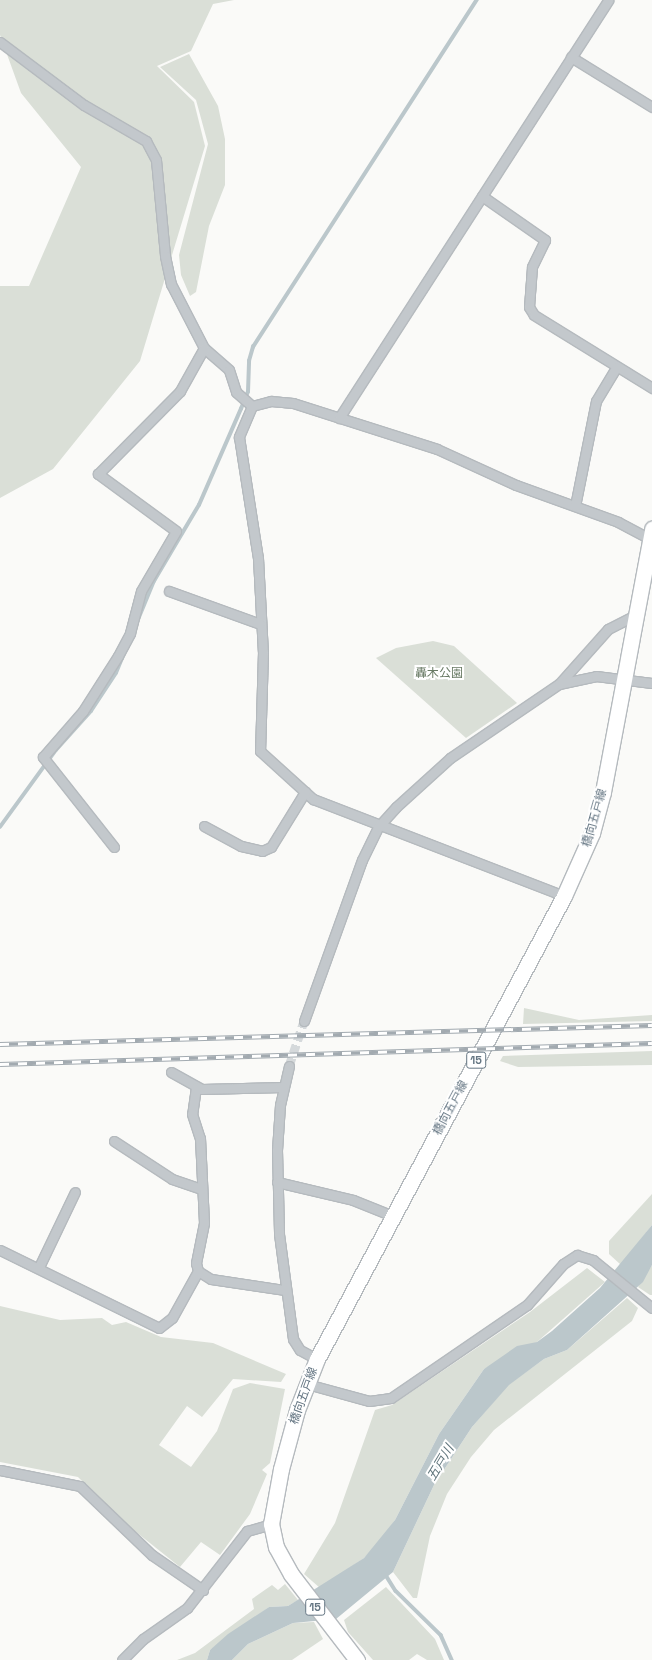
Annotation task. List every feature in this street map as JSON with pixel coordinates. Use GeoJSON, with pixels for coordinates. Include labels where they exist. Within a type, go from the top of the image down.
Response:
{"type":"FeatureCollection","features":[{"type":"Feature","properties":{"kind":"main road","name":"橋向五戸線"},"geometry":{"type":"LineString","coordinates":[[357,1660],[339,1639],[291,1574],[276,1547],[271,1524],[281,1469],[307,1384],[317,1359],[564,896],[597,817],[651,536]]}},
{"type":"Feature","properties":{"kind":"street"},"geometry":{"type":"LineString","coordinates":[[339,418],[608,0]]}},
{"type":"Feature","properties":{"kind":"street"},"geometry":{"type":"LineString","coordinates":[[0,42],[84,105],[146,141],[156,160],[165,256],[171,284],[204,348],[228,370],[236,392],[252,406]]}},
{"type":"Feature","properties":{"kind":"street"},"geometry":{"type":"LineString","coordinates":[[571,57],[652,107]]}},
{"type":"Feature","properties":{"kind":"street"},"geometry":{"type":"LineString","coordinates":[[482,196],[545,240],[532,267],[529,307],[534,315],[616,368],[652,388]]}},
{"type":"Feature","properties":{"kind":"street"},"geometry":{"type":"LineString","coordinates":[[114,847],[44,757],[83,711],[114,662],[130,633],[141,591],[176,530],[98,474],[180,391],[204,348]]}},
{"type":"Feature","properties":{"kind":"street"},"geometry":{"type":"LineString","coordinates":[[575,506],[596,401],[616,368]]}},
{"type":"Feature","properties":{"kind":"street"},"geometry":{"type":"LineString","coordinates":[[252,406],[271,401],[293,403],[437,449],[516,485],[575,506],[651,536]]}},
{"type":"Feature","properties":{"kind":"street"},"geometry":{"type":"LineString","coordinates":[[252,406],[239,437],[239,453],[247,476],[258,558],[263,694],[260,751],[305,792],[378,827],[564,896]]}},
{"type":"Feature","properties":{"kind":"street"},"geometry":{"type":"LineString","coordinates":[[170,591],[260,624]]}},
{"type":"Feature","properties":{"kind":"street"},"geometry":{"type":"LineString","coordinates":[[304,1021],[362,860],[378,827],[450,758],[559,684],[608,629],[637,614]]}},
{"type":"Feature","properties":{"kind":"street"},"geometry":{"type":"LineString","coordinates":[[559,684],[596,676],[652,683]]}},
{"type":"Feature","properties":{"kind":"street"},"geometry":{"type":"LineString","coordinates":[[204,826],[241,846],[262,851],[271,847],[305,792]]}},
{"type":"Feature","properties":{"kind":"street"},"geometry":{"type":"LineString","coordinates":[[289,1066],[283,1087],[277,1182],[285,1290],[292,1339],[300,1350],[317,1359]]}},
{"type":"Feature","properties":{"kind":"street"},"geometry":{"type":"LineString","coordinates":[[171,1072],[196,1087],[283,1087]]}},
{"type":"Feature","properties":{"kind":"street"},"geometry":{"type":"LineString","coordinates":[[0,1250],[39,1267],[118,1311],[159,1328],[172,1318],[198,1271],[196,1263],[204,1223],[201,1189],[200,1138],[192,1114],[196,1087]]}},
{"type":"Feature","properties":{"kind":"street"},"geometry":{"type":"LineString","coordinates":[[114,1141],[172,1179],[201,1189]]}},
{"type":"Feature","properties":{"kind":"street"},"geometry":{"type":"LineString","coordinates":[[277,1182],[353,1200],[393,1216]]}},
{"type":"Feature","properties":{"kind":"street"},"geometry":{"type":"LineString","coordinates":[[39,1267],[75,1192]]}},
{"type":"Feature","properties":{"kind":"street"},"geometry":{"type":"LineString","coordinates":[[307,1384],[369,1401],[391,1398],[527,1305],[563,1264],[577,1255],[594,1260],[649,1306]]}},
{"type":"Feature","properties":{"kind":"street"},"geometry":{"type":"LineString","coordinates":[[198,1271],[211,1279],[285,1290]]}},
{"type":"Feature","properties":{"kind":"street"},"geometry":{"type":"LineString","coordinates":[[0,1470],[80,1486],[152,1555],[203,1590]]}},
{"type":"Feature","properties":{"kind":"street"},"geometry":{"type":"LineString","coordinates":[[122,1660],[143,1639],[187,1608],[203,1590],[247,1531],[271,1524]]}},
{"type":"Feature","properties":{"kind":"green space"},"geometry":{"type":"Polygon","coordinates":[[[0,0],[234,0],[213,4],[191,51],[157,66],[194,102],[205,146],[140,361],[53,469],[0,498],[0,286],[29,286],[81,167],[21,93],[0,35],[0,0]]]}},
{"type":"Feature","properties":{"kind":"green space"},"geometry":{"type":"Polygon","coordinates":[[[189,54],[218,106],[225,139],[225,185],[209,226],[196,292],[190,296],[181,275],[179,255],[208,144],[196,100],[160,67],[189,54]]]}},
{"type":"Feature","properties":{"kind":"green space","name":"轟木公園"},"geometry":{"type":"Polygon","coordinates":[[[433,641],[454,646],[517,703],[466,738],[376,658],[396,648],[433,641]]]}},
{"type":"Feature","properties":{"kind":"green space"},"geometry":{"type":"Polygon","coordinates":[[[524,1008],[579,1020],[652,1015],[652,1021],[523,1024],[524,1008]]]}},
{"type":"Feature","properties":{"kind":"green space"},"geometry":{"type":"Polygon","coordinates":[[[652,1051],[652,1065],[518,1067],[500,1061],[503,1056],[652,1051]]]}},
{"type":"Feature","properties":{"kind":"green space"},"geometry":{"type":"Polygon","coordinates":[[[652,1194],[652,1225],[621,1265],[609,1254],[609,1241],[652,1194]]]}},
{"type":"Feature","properties":{"kind":"green space"},"geometry":{"type":"Polygon","coordinates":[[[652,1265],[652,1295],[650,1295],[638,1287],[652,1265]]]}},
{"type":"Feature","properties":{"kind":"green space"},"geometry":{"type":"Polygon","coordinates":[[[587,1268],[605,1282],[537,1342],[484,1369],[439,1434],[395,1520],[380,1542],[364,1558],[320,1588],[304,1574],[335,1523],[375,1410],[392,1405],[530,1312],[587,1268]]]}},
{"type":"Feature","properties":{"kind":"green space"},"geometry":{"type":"Polygon","coordinates":[[[627,1298],[638,1308],[632,1321],[494,1430],[471,1457],[447,1494],[430,1536],[417,1598],[413,1598],[393,1572],[434,1485],[472,1427],[508,1385],[544,1359],[567,1350],[627,1298]]]}},
{"type":"Feature","properties":{"kind":"green space"},"geometry":{"type":"Polygon","coordinates":[[[0,1306],[60,1320],[102,1318],[112,1325],[126,1322],[161,1337],[213,1343],[286,1374],[281,1382],[233,1379],[202,1417],[187,1406],[159,1445],[191,1467],[217,1431],[233,1389],[250,1383],[285,1389],[270,1463],[262,1470],[267,1474],[250,1514],[220,1555],[201,1542],[180,1567],[121,1520],[78,1477],[0,1462],[0,1306]]]}},
{"type":"Feature","properties":{"kind":"green space"},"geometry":{"type":"Polygon","coordinates":[[[285,1584],[298,1600],[288,1606],[269,1607],[210,1650],[207,1660],[177,1660],[195,1653],[254,1609],[252,1599],[272,1585],[278,1590],[285,1584]]]}},
{"type":"Feature","properties":{"kind":"green space"},"geometry":{"type":"Polygon","coordinates":[[[386,1587],[435,1639],[444,1660],[427,1660],[417,1654],[409,1660],[373,1660],[348,1632],[344,1620],[386,1587]]]}},
{"type":"Feature","properties":{"kind":"green space"},"geometry":{"type":"Polygon","coordinates":[[[314,1622],[323,1639],[292,1660],[232,1660],[248,1644],[293,1623],[314,1622]]]}},
{"type":"Feature","properties":{"kind":"water","name":"五戸川"},"geometry":{"type":"Polygon","coordinates":[[[652,1225],[652,1265],[643,1282],[567,1350],[544,1359],[509,1385],[472,1427],[434,1485],[393,1572],[336,1619],[293,1623],[248,1644],[232,1660],[207,1660],[210,1650],[228,1634],[269,1607],[288,1606],[364,1558],[395,1520],[439,1434],[484,1369],[517,1346],[537,1342],[552,1331],[600,1288],[652,1225]]]}},
{"type":"Feature","properties":{"kind":"waterway"},"geometry":{"type":"LineString","coordinates":[[0,827],[56,750],[91,711],[116,673],[154,581],[199,505],[241,409],[248,392],[249,361],[253,347],[477,0]]}},
{"type":"Feature","properties":{"kind":"waterway"},"geometry":{"type":"LineString","coordinates":[[384,1572],[396,1591],[441,1635],[452,1660]]}},
{"type":"Feature","properties":{"kind":"tunnel"},"geometry":{"type":"LineString","coordinates":[[289,1066],[304,1021]]}},
{"type":"Feature","properties":{"kind":"railway"},"geometry":{"type":"LineString","coordinates":[[0,1044],[652,1025]]}},
{"type":"Feature","properties":{"kind":"railway"},"geometry":{"type":"LineString","coordinates":[[0,1064],[652,1043]]}}]}
